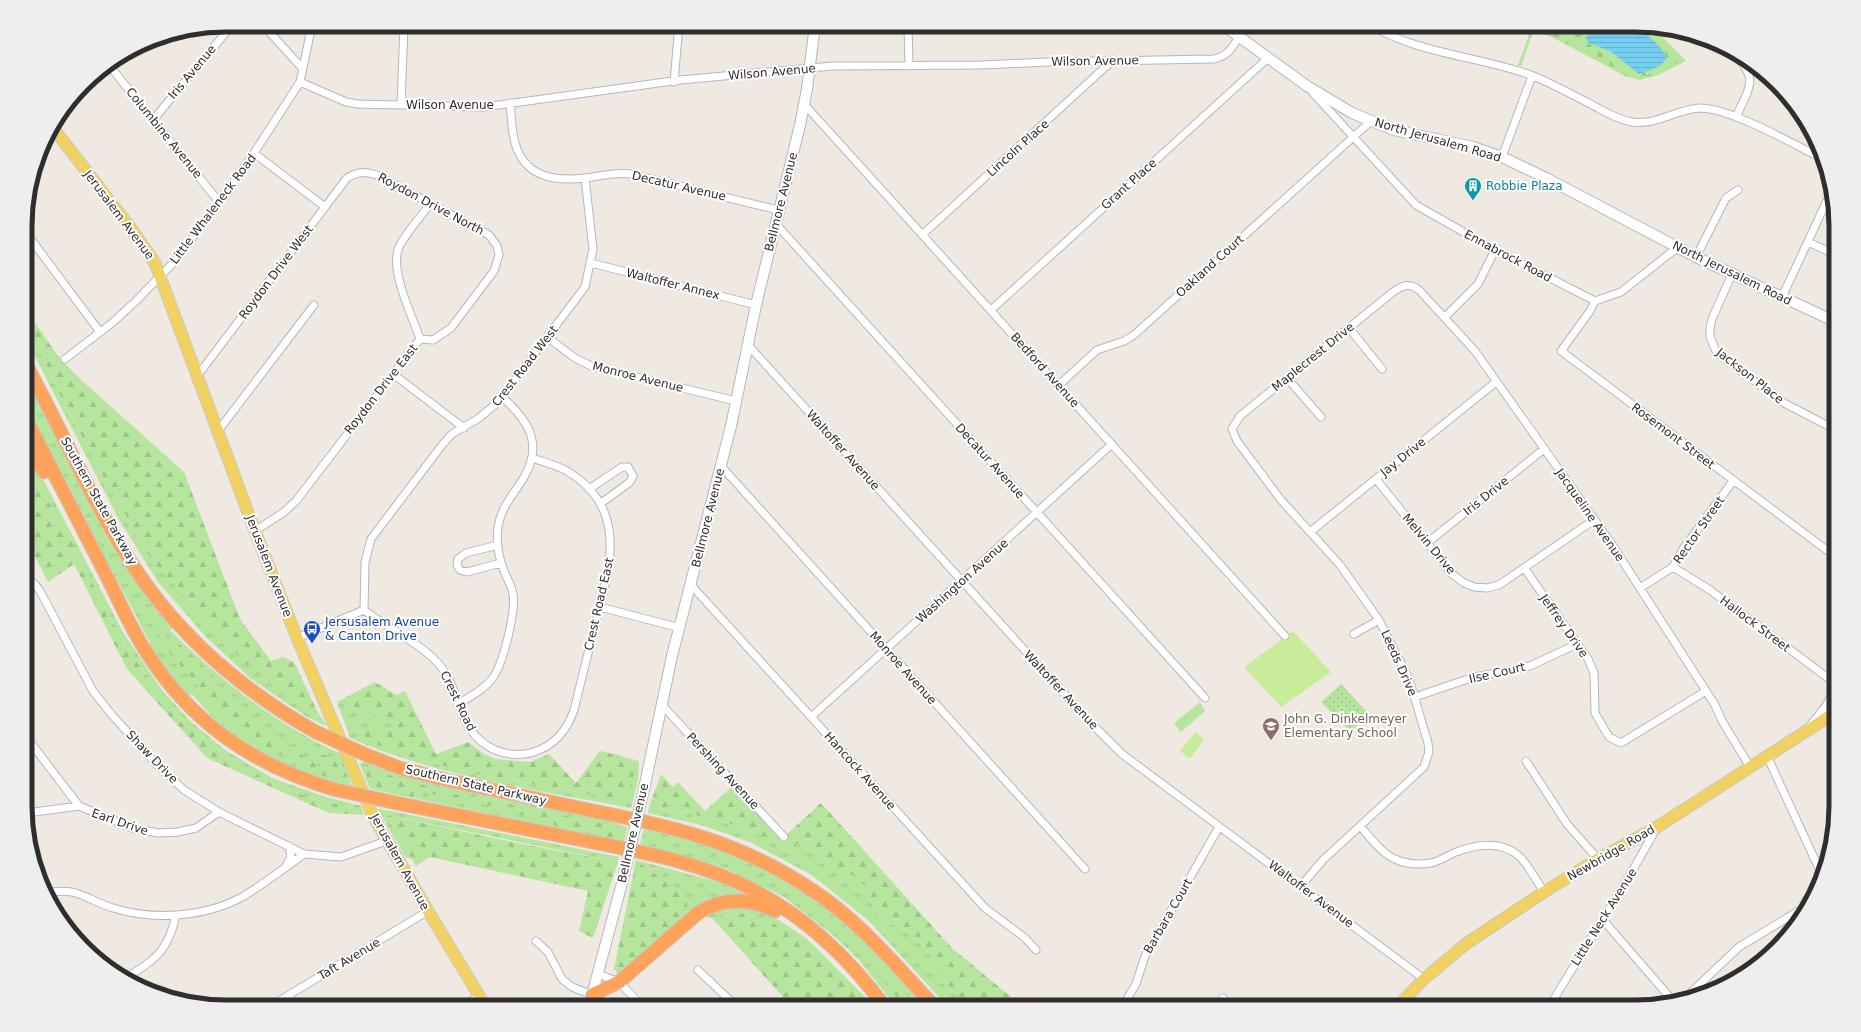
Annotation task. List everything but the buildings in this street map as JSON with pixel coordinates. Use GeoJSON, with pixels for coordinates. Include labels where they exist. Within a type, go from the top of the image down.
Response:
{"type":"FeatureCollection","features":[{"type":"Feature","properties":{"kind":"highway","name":"Southern State Parkway"},"geometry":{"type":"LineString","coordinates":[[32,376],[118,542],[140,575],[164,607],[199,645],[239,681],[283,712],[316,732],[364,754],[406,770],[682,830],[731,846],[754,856],[814,890],[844,914],[873,941],[928,1000]]}},
{"type":"Feature","properties":{"kind":"highway"},"geometry":{"type":"LineString","coordinates":[[32,431],[144,649],[165,680],[193,710],[226,738],[264,762],[304,780],[333,789],[617,847],[704,869],[755,891],[780,906],[814,931],[859,974],[879,1000]]}},
{"type":"Feature","properties":{"kind":"highway"},"geometry":{"type":"LineString","coordinates":[[32,453],[67,517],[104,570]]}},
{"type":"Feature","properties":{"kind":"highway"},"geometry":{"type":"LineString","coordinates":[[592,995],[619,982],[698,913],[722,902],[734,900],[756,902],[814,931]]}},
{"type":"Feature","properties":{"kind":"main road","name":"Bellmore Avenue"},"geometry":{"type":"LineString","coordinates":[[590,1000],[598,974],[622,883],[680,628],[721,466],[756,305],[804,104],[814,32]]}},
{"type":"Feature","properties":{"kind":"main road","name":"North Jerusalem Road"},"geometry":{"type":"LineString","coordinates":[[1232,32],[1306,86],[1334,103],[1371,121],[1403,132],[1473,147],[1502,157],[1548,179],[1696,257],[1829,319]]}},
{"type":"Feature","properties":{"kind":"main road","name":"Jerusalem Avenue"},"geometry":{"type":"LineString","coordinates":[[56,132],[130,227],[155,263],[255,531],[297,638],[373,816],[482,1000]]}},
{"type":"Feature","properties":{"kind":"main road","name":"Newbridge Road"},"geometry":{"type":"LineString","coordinates":[[1404,1000],[1466,943],[1598,859],[1657,827],[1829,716]]}},
{"type":"Feature","properties":{"kind":"street","name":"Iris Avenue"},"geometry":{"type":"LineString","coordinates":[[153,120],[226,32]]}},
{"type":"Feature","properties":{"kind":"street"},"geometry":{"type":"LineString","coordinates":[[269,32],[302,68]]}},
{"type":"Feature","properties":{"kind":"street","name":"Little Whaleneck Road"},"geometry":{"type":"LineString","coordinates":[[65,359],[100,332],[136,301],[176,260],[254,154],[300,82],[310,32]]}},
{"type":"Feature","properties":{"kind":"street"},"geometry":{"type":"LineString","coordinates":[[401,105],[404,32]]}},
{"type":"Feature","properties":{"kind":"street"},"geometry":{"type":"LineString","coordinates":[[674,82],[679,32]]}},
{"type":"Feature","properties":{"kind":"street"},"geometry":{"type":"LineString","coordinates":[[908,32],[909,66]]}},
{"type":"Feature","properties":{"kind":"street"},"geometry":{"type":"LineString","coordinates":[[1384,32],[1407,43],[1434,51],[1501,65],[1532,76],[1615,117],[1631,122],[1652,122],[1682,111],[1699,108],[1708,109],[1736,117],[1816,155]]}},
{"type":"Feature","properties":{"kind":"street","name":"Wilson Avenue"},"geometry":{"type":"LineString","coordinates":[[300,82],[346,102],[358,104],[471,107],[674,82],[832,66],[982,65],[1113,60],[1214,59],[1224,57],[1228,54],[1239,37]]}},
{"type":"Feature","properties":{"kind":"street","name":"Grant Place"},"geometry":{"type":"LineString","coordinates":[[991,310],[1268,58]]}},
{"type":"Feature","properties":{"kind":"street","name":"Lincoln Place"},"geometry":{"type":"LineString","coordinates":[[922,235],[1113,60]]}},
{"type":"Feature","properties":{"kind":"street","name":"Columbine Avenue"},"geometry":{"type":"LineString","coordinates":[[112,69],[219,202]]}},
{"type":"Feature","properties":{"kind":"street"},"geometry":{"type":"LineString","coordinates":[[1736,117],[1749,89],[1750,80],[1748,69]]}},
{"type":"Feature","properties":{"kind":"street"},"geometry":{"type":"LineString","coordinates":[[1502,157],[1532,76]]}},
{"type":"Feature","properties":{"kind":"street","name":"Ennabrock Road"},"geometry":{"type":"LineString","coordinates":[[1306,86],[1354,136],[1416,205],[1495,250],[1595,301]]}},
{"type":"Feature","properties":{"kind":"street","name":"Decatur Avenue"},"geometry":{"type":"LineString","coordinates":[[510,103],[514,139],[517,150],[527,164],[548,178],[560,180],[610,174],[631,174],[778,210]]}},
{"type":"Feature","properties":{"kind":"street","name":"Bedford Avenue"},"geometry":{"type":"LineString","coordinates":[[804,104],[1286,636]]}},
{"type":"Feature","properties":{"kind":"street"},"geometry":{"type":"LineString","coordinates":[[1354,136],[1371,121]]}},
{"type":"Feature","properties":{"kind":"street","name":"Oakland Court"},"geometry":{"type":"LineString","coordinates":[[1059,385],[1097,350],[1124,341],[1134,335],[1354,136]]}},
{"type":"Feature","properties":{"kind":"street"},"geometry":{"type":"LineString","coordinates":[[254,154],[325,207]]}},
{"type":"Feature","properties":{"kind":"street","name":"Roydon Drive North"},"geometry":{"type":"LineString","coordinates":[[356,173],[369,172],[379,176],[489,235],[498,246],[498,250]]}},
{"type":"Feature","properties":{"kind":"street","name":"Roydon Drive West"},"geometry":{"type":"LineString","coordinates":[[198,375],[347,178],[356,173]]}},
{"type":"Feature","properties":{"kind":"street","name":"Crest Road West"},"geometry":{"type":"LineString","coordinates":[[364,610],[365,562],[371,539],[452,434],[464,428],[488,411],[502,397],[585,287],[591,263],[593,238],[586,178]]}},
{"type":"Feature","properties":{"kind":"street"},"geometry":{"type":"LineString","coordinates":[[1696,257],[1726,198],[1738,190]]}},
{"type":"Feature","properties":{"kind":"street"},"geometry":{"type":"LineString","coordinates":[[1782,297],[1827,201]]}},
{"type":"Feature","properties":{"kind":"street"},"geometry":{"type":"LineString","coordinates":[[420,339],[397,275],[395,262],[398,249],[404,238],[430,204]]}},
{"type":"Feature","properties":{"kind":"street","name":"Decatur Avenue"},"geometry":{"type":"LineString","coordinates":[[775,224],[1205,698]]}},
{"type":"Feature","properties":{"kind":"street"},"geometry":{"type":"LineString","coordinates":[[32,241],[100,332]]}},
{"type":"Feature","properties":{"kind":"street"},"geometry":{"type":"LineString","coordinates":[[1808,242],[1829,252]]}},
{"type":"Feature","properties":{"kind":"street"},"geometry":{"type":"LineString","coordinates":[[1595,301],[1622,292],[1678,247]]}},
{"type":"Feature","properties":{"kind":"street","name":"Roydon Drive East"},"geometry":{"type":"LineString","coordinates":[[255,531],[284,512],[296,501],[420,339],[433,340],[451,328],[494,271],[498,263],[498,250]]}},
{"type":"Feature","properties":{"kind":"street"},"geometry":{"type":"LineString","coordinates":[[1445,317],[1478,284],[1495,250]]}},
{"type":"Feature","properties":{"kind":"street","name":"Waltoffer Annex"},"geometry":{"type":"LineString","coordinates":[[591,263],[756,305]]}},
{"type":"Feature","properties":{"kind":"street","name":"Jackson Place"},"geometry":{"type":"LineString","coordinates":[[1732,274],[1712,319],[1710,328],[1710,337],[1717,353],[1784,403],[1829,426]]}},
{"type":"Feature","properties":{"kind":"street","name":"Jacqueline Avenue"},"geometry":{"type":"LineString","coordinates":[[1406,285],[1413,285],[1445,317],[1475,351],[1544,448],[1640,588],[1706,691],[1750,767]]}},
{"type":"Feature","properties":{"kind":"street","name":"Maplecrest Drive"},"geometry":{"type":"LineString","coordinates":[[1234,437],[1232,429],[1240,416],[1393,292],[1406,285]]}},
{"type":"Feature","properties":{"kind":"street","name":"Rosemont Street"},"geometry":{"type":"LineString","coordinates":[[1595,301],[1590,311],[1560,351],[1829,552]]}},
{"type":"Feature","properties":{"kind":"street"},"geometry":{"type":"LineString","coordinates":[[218,430],[314,306]]}},
{"type":"Feature","properties":{"kind":"street"},"geometry":{"type":"LineString","coordinates":[[1349,328],[1382,369]]}},
{"type":"Feature","properties":{"kind":"street","name":"Monroe Avenue"},"geometry":{"type":"LineString","coordinates":[[547,337],[576,358],[591,366],[736,401]]}},
{"type":"Feature","properties":{"kind":"street","name":"Waltoffer Avenue"},"geometry":{"type":"LineString","coordinates":[[748,345],[1088,720],[1122,754],[1424,980]]}},
{"type":"Feature","properties":{"kind":"street"},"geometry":{"type":"LineString","coordinates":[[392,374],[464,428]]}},
{"type":"Feature","properties":{"kind":"street"},"geometry":{"type":"LineString","coordinates":[[1287,378],[1321,417]]}},
{"type":"Feature","properties":{"kind":"street","name":"Jay Drive"},"geometry":{"type":"LineString","coordinates":[[1310,532],[1496,382]]}},
{"type":"Feature","properties":{"kind":"street"},"geometry":{"type":"LineString","coordinates":[[458,704],[485,687],[493,678],[501,662],[512,619],[514,602],[510,584],[501,563],[498,545],[498,528],[503,506],[522,479],[532,458],[531,435],[527,425],[516,409],[502,397]]}},
{"type":"Feature","properties":{"kind":"street","name":"Leeds Drive"},"geometry":{"type":"LineString","coordinates":[[1234,437],[1282,500],[1352,579],[1379,620],[1396,652],[1415,697],[1428,744],[1429,752],[1427,762],[1418,774],[1322,860],[1300,887]]}},
{"type":"Feature","properties":{"kind":"street","name":"Washington Avenue"},"geometry":{"type":"LineString","coordinates":[[811,717],[1112,444]]}},
{"type":"Feature","properties":{"kind":"street","name":"Iris Drive"},"geometry":{"type":"LineString","coordinates":[[1428,543],[1544,448]]}},
{"type":"Feature","properties":{"kind":"street","name":"Crest Road East"},"geometry":{"type":"LineString","coordinates":[[532,458],[567,471],[589,488],[600,504],[609,524],[612,550],[608,572],[578,693]]}},
{"type":"Feature","properties":{"kind":"street","name":"Monroe Avenue"},"geometry":{"type":"LineString","coordinates":[[721,466],[1086,869]]}},
{"type":"Feature","properties":{"kind":"street"},"geometry":{"type":"LineString","coordinates":[[589,488],[622,467],[628,467],[631,470],[633,476],[630,482],[600,504]]}},
{"type":"Feature","properties":{"kind":"street","name":"Melvin Drive"},"geometry":{"type":"LineString","coordinates":[[1376,479],[1452,574],[1464,583],[1474,587],[1488,588],[1499,585],[1594,520]]}},
{"type":"Feature","properties":{"kind":"street","name":"Rector Street"},"geometry":{"type":"LineString","coordinates":[[1640,588],[1673,567],[1683,549],[1733,481]]}},
{"type":"Feature","properties":{"kind":"street"},"geometry":{"type":"LineString","coordinates":[[498,545],[466,553],[458,559],[457,565],[460,570],[467,572],[501,563]]}},
{"type":"Feature","properties":{"kind":"street","name":"Hallock Street"},"geometry":{"type":"LineString","coordinates":[[1673,567],[1710,590],[1829,679]]}},
{"type":"Feature","properties":{"kind":"street","name":"Jeffrey Drive"},"geometry":{"type":"LineString","coordinates":[[1524,569],[1588,659],[1594,673],[1593,698],[1597,719],[1609,737],[1621,743],[1706,691]]}},
{"type":"Feature","properties":{"kind":"street","name":"Shaw Drive"},"geometry":{"type":"LineString","coordinates":[[32,582],[38,587],[86,679],[112,715],[168,777],[189,793],[219,812],[304,854],[340,857],[386,840]]}},
{"type":"Feature","properties":{"kind":"street","name":"Hancock Avenue"},"geometry":{"type":"LineString","coordinates":[[691,585],[985,908],[1025,938],[1036,950]]}},
{"type":"Feature","properties":{"kind":"street"},"geometry":{"type":"LineString","coordinates":[[600,607],[680,628]]}},
{"type":"Feature","properties":{"kind":"street"},"geometry":{"type":"LineString","coordinates":[[297,638],[364,610]]}},
{"type":"Feature","properties":{"kind":"street","name":"Crest Road"},"geometry":{"type":"LineString","coordinates":[[364,610],[436,660],[446,675],[466,722],[474,735],[481,742],[504,753],[525,754],[544,748],[555,741],[564,732],[572,716],[578,693]]}},
{"type":"Feature","properties":{"kind":"street"},"geometry":{"type":"LineString","coordinates":[[1354,634],[1379,620]]}},
{"type":"Feature","properties":{"kind":"street","name":"Ilse Court"},"geometry":{"type":"LineString","coordinates":[[1415,697],[1471,678],[1530,666],[1577,644]]}},
{"type":"Feature","properties":{"kind":"street"},"geometry":{"type":"LineString","coordinates":[[1808,730],[1829,702]]}},
{"type":"Feature","properties":{"kind":"street","name":"Pershing Avenue"},"geometry":{"type":"LineString","coordinates":[[662,704],[784,837]]}},
{"type":"Feature","properties":{"kind":"street","name":"Earl Drive"},"geometry":{"type":"LineString","coordinates":[[32,745],[79,806],[132,828],[158,833],[178,832],[196,828],[219,812]]}},
{"type":"Feature","properties":{"kind":"street"},"geometry":{"type":"LineString","coordinates":[[1767,756],[1819,869]]}},
{"type":"Feature","properties":{"kind":"street"},"geometry":{"type":"LineString","coordinates":[[1526,761],[1567,824],[1598,859]]}},
{"type":"Feature","properties":{"kind":"street"},"geometry":{"type":"LineString","coordinates":[[32,812],[79,806]]}},
{"type":"Feature","properties":{"kind":"street"},"geometry":{"type":"LineString","coordinates":[[1360,826],[1387,854],[1395,859],[1408,863],[1432,863],[1458,851],[1480,846],[1492,845],[1508,849],[1523,860],[1544,892]]}},
{"type":"Feature","properties":{"kind":"street","name":"Barbara Court"},"geometry":{"type":"LineString","coordinates":[[1126,1000],[1136,984],[1145,956],[1219,827]]}},
{"type":"Feature","properties":{"kind":"street","name":"Little Neck Avenue"},"geometry":{"type":"LineString","coordinates":[[1555,1000],[1657,827]]}},
{"type":"Feature","properties":{"kind":"street"},"geometry":{"type":"LineString","coordinates":[[285,868],[291,857],[289,846]]}},
{"type":"Feature","properties":{"kind":"street"},"geometry":{"type":"LineString","coordinates":[[52,892],[60,890],[70,891],[114,909],[132,913],[162,916],[176,915],[211,909],[244,896],[304,854]]}},
{"type":"Feature","properties":{"kind":"street","name":"Taft Avenue"},"geometry":{"type":"LineString","coordinates":[[281,1000],[428,911]]}},
{"type":"Feature","properties":{"kind":"street"},"geometry":{"type":"LineString","coordinates":[[1692,992],[1739,947],[1798,912]]}},
{"type":"Feature","properties":{"kind":"street"},"geometry":{"type":"LineString","coordinates":[[132,976],[152,961],[162,951],[170,939],[176,915]]}},
{"type":"Feature","properties":{"kind":"street"},"geometry":{"type":"LineString","coordinates":[[1603,920],[1669,997]]}},
{"type":"Feature","properties":{"kind":"street"},"geometry":{"type":"LineString","coordinates":[[536,941],[548,952],[562,979],[572,987],[592,995]]}},
{"type":"Feature","properties":{"kind":"street"},"geometry":{"type":"LineString","coordinates":[[698,970],[727,998]]}},
{"type":"Feature","properties":{"kind":"street"},"geometry":{"type":"LineString","coordinates":[[598,974],[619,982],[637,1000]]}},
{"type":"Feature","properties":{"kind":"street"},"geometry":{"type":"LineString","coordinates":[[473,1000],[480,996]]}},
{"type":"Feature","properties":{"kind":"green space"},"geometry":{"type":"Polygon","coordinates":[[[1530,32],[1533,32],[1521,66],[1518,65],[1530,32]]]}},
{"type":"Feature","properties":{"kind":"green space"},"geometry":{"type":"Polygon","coordinates":[[[1533,32],[1648,32],[1660,34],[1686,61],[1658,75],[1640,80],[1625,76],[1550,36],[1533,32]]]}},
{"type":"Feature","properties":{"kind":"green space"},"geometry":{"type":"Polygon","coordinates":[[[1546,32],[1578,33],[1589,43],[1610,51],[1639,74],[1667,58],[1656,43],[1641,32],[1654,33],[1680,59],[1678,63],[1640,77],[1628,75],[1546,32]]]}},
{"type":"Feature","properties":{"kind":"green space"},"geometry":{"type":"Polygon","coordinates":[[[32,318],[58,356],[78,377],[184,472],[240,619],[271,661],[283,657],[294,662],[318,713],[315,718],[306,713],[241,659],[154,564],[103,476],[60,395],[32,335],[32,318]]]}},
{"type":"Feature","properties":{"kind":"green space"},"geometry":{"type":"Polygon","coordinates":[[[32,335],[60,395],[103,476],[154,564],[184,595],[315,718],[318,713],[328,727],[307,717],[250,678],[205,636],[158,582],[118,518],[32,351],[32,335]]]}},
{"type":"Feature","properties":{"kind":"green space"},"geometry":{"type":"Polygon","coordinates":[[[32,390],[113,545],[136,580],[173,628],[170,630],[229,684],[250,700],[294,729],[341,754],[352,786],[298,772],[251,748],[214,719],[192,694],[188,697],[161,664],[32,417],[32,390]]]}},
{"type":"Feature","properties":{"kind":"green space"},"geometry":{"type":"Polygon","coordinates":[[[32,459],[124,634],[162,690],[190,721],[225,750],[272,778],[326,797],[357,805],[352,807],[312,799],[272,783],[225,756],[185,723],[141,668],[108,615],[67,532],[32,476],[32,459]]]}},
{"type":"Feature","properties":{"kind":"green space"},"geometry":{"type":"Polygon","coordinates":[[[32,476],[67,532],[108,615],[141,668],[185,723],[225,756],[272,783],[312,799],[352,807],[357,805],[361,806],[364,815],[329,813],[207,758],[127,669],[74,564],[48,582],[32,551],[32,476]]]}},
{"type":"Feature","properties":{"kind":"green space"},"geometry":{"type":"Polygon","coordinates":[[[152,622],[192,655],[229,694],[252,713],[260,728],[320,767],[332,767],[319,754],[339,759],[351,785],[311,771],[232,726],[167,650],[152,622]]]}},
{"type":"Feature","properties":{"kind":"green space"},"geometry":{"type":"Polygon","coordinates":[[[1293,631],[1331,672],[1281,707],[1244,667],[1293,631]]]}},
{"type":"Feature","properties":{"kind":"green space"},"geometry":{"type":"Polygon","coordinates":[[[375,682],[396,695],[405,691],[436,754],[469,742],[482,753],[495,759],[530,762],[549,754],[576,783],[600,751],[619,755],[636,762],[632,781],[628,789],[620,797],[604,797],[478,774],[403,756],[358,736],[357,730],[373,731],[394,729],[385,718],[337,702],[375,682]]]}},
{"type":"Feature","properties":{"kind":"green space"},"geometry":{"type":"Polygon","coordinates":[[[1341,684],[1369,714],[1351,732],[1321,702],[1341,684]]]}},
{"type":"Feature","properties":{"kind":"green space"},"geometry":{"type":"Polygon","coordinates":[[[337,702],[385,718],[395,729],[373,731],[358,730],[358,735],[403,756],[478,774],[604,797],[636,762],[625,757],[639,761],[638,780],[631,808],[453,773],[383,751],[350,738],[337,702]]]}},
{"type":"Feature","properties":{"kind":"green space"},"geometry":{"type":"Polygon","coordinates":[[[1200,702],[1205,711],[1181,732],[1174,723],[1200,702]]]}},
{"type":"Feature","properties":{"kind":"green space"},"geometry":{"type":"Polygon","coordinates":[[[1195,732],[1204,740],[1190,759],[1180,751],[1195,732]]]}},
{"type":"Feature","properties":{"kind":"green space"},"geometry":{"type":"Polygon","coordinates":[[[363,761],[426,782],[617,821],[618,824],[627,827],[624,842],[370,789],[359,762],[363,764],[363,761]]]}},
{"type":"Feature","properties":{"kind":"green space"},"geometry":{"type":"Polygon","coordinates":[[[365,768],[458,795],[621,827],[623,835],[618,840],[559,826],[495,807],[419,791],[412,797],[376,789],[368,781],[365,768]]]}},
{"type":"Feature","properties":{"kind":"green space"},"geometry":{"type":"Polygon","coordinates":[[[661,774],[673,787],[678,782],[705,811],[735,784],[784,837],[821,803],[953,949],[1015,1000],[963,1000],[952,992],[922,942],[907,931],[876,917],[869,890],[856,877],[828,863],[815,847],[780,842],[730,824],[696,815],[649,807],[661,774]]]}},
{"type":"Feature","properties":{"kind":"green space"},"geometry":{"type":"Polygon","coordinates":[[[649,807],[696,815],[730,824],[780,842],[815,847],[828,863],[856,876],[869,890],[876,917],[907,931],[922,942],[952,992],[963,1000],[942,1000],[869,921],[812,875],[750,842],[701,825],[648,813],[649,807]]]}},
{"type":"Feature","properties":{"kind":"green space"},"geometry":{"type":"Polygon","coordinates":[[[378,809],[619,857],[618,862],[386,815],[412,859],[405,857],[378,809]]]}},
{"type":"Feature","properties":{"kind":"green space"},"geometry":{"type":"Polygon","coordinates":[[[386,815],[517,843],[618,862],[593,938],[579,931],[588,891],[430,857],[416,866],[386,815]]]}},
{"type":"Feature","properties":{"kind":"green space"},"geometry":{"type":"Polygon","coordinates":[[[644,829],[680,835],[732,853],[772,872],[826,908],[864,942],[919,1000],[890,1000],[859,960],[834,936],[784,897],[727,869],[640,844],[644,829]]]}},
{"type":"Feature","properties":{"kind":"green space"},"geometry":{"type":"Polygon","coordinates":[[[636,860],[725,884],[748,896],[732,897],[628,970],[687,899],[679,891],[636,860]]]}},
{"type":"Feature","properties":{"kind":"green space"},"geometry":{"type":"Polygon","coordinates":[[[636,860],[679,891],[687,899],[687,909],[628,970],[622,973],[617,973],[614,969],[636,860]]]}},
{"type":"Feature","properties":{"kind":"green space"},"geometry":{"type":"Polygon","coordinates":[[[742,903],[776,918],[807,939],[867,1000],[863,1000],[814,951],[749,914],[738,913],[708,918],[705,914],[742,903]]]}},
{"type":"Feature","properties":{"kind":"green space"},"geometry":{"type":"Polygon","coordinates":[[[738,913],[749,914],[798,935],[804,944],[816,952],[863,1000],[786,1000],[712,918],[738,913]]]}},
{"type":"Feature","properties":{"kind":"green space"},"geometry":{"type":"Polygon","coordinates":[[[847,937],[911,1000],[899,1000],[847,937]]]}},
{"type":"Feature","properties":{"kind":"water"},"geometry":{"type":"Polygon","coordinates":[[[1643,32],[1651,38],[1667,58],[1660,66],[1639,74],[1610,51],[1589,43],[1585,38],[1590,33],[1643,32]]]}},
{"type":"Feature","properties":{"kind":"place","name":"Robbie Plaza"},"geometry":{"type":"Point","coordinates":[1473,201]}},
{"type":"Feature","properties":{"kind":"place","name":"Jersusalem Avenue & Canton Drive"},"geometry":{"type":"Point","coordinates":[312,644]}},
{"type":"Feature","properties":{"kind":"place","name":"John G. Dinkelmeyer Elementary School"},"geometry":{"type":"Point","coordinates":[1271,741]}}]}
